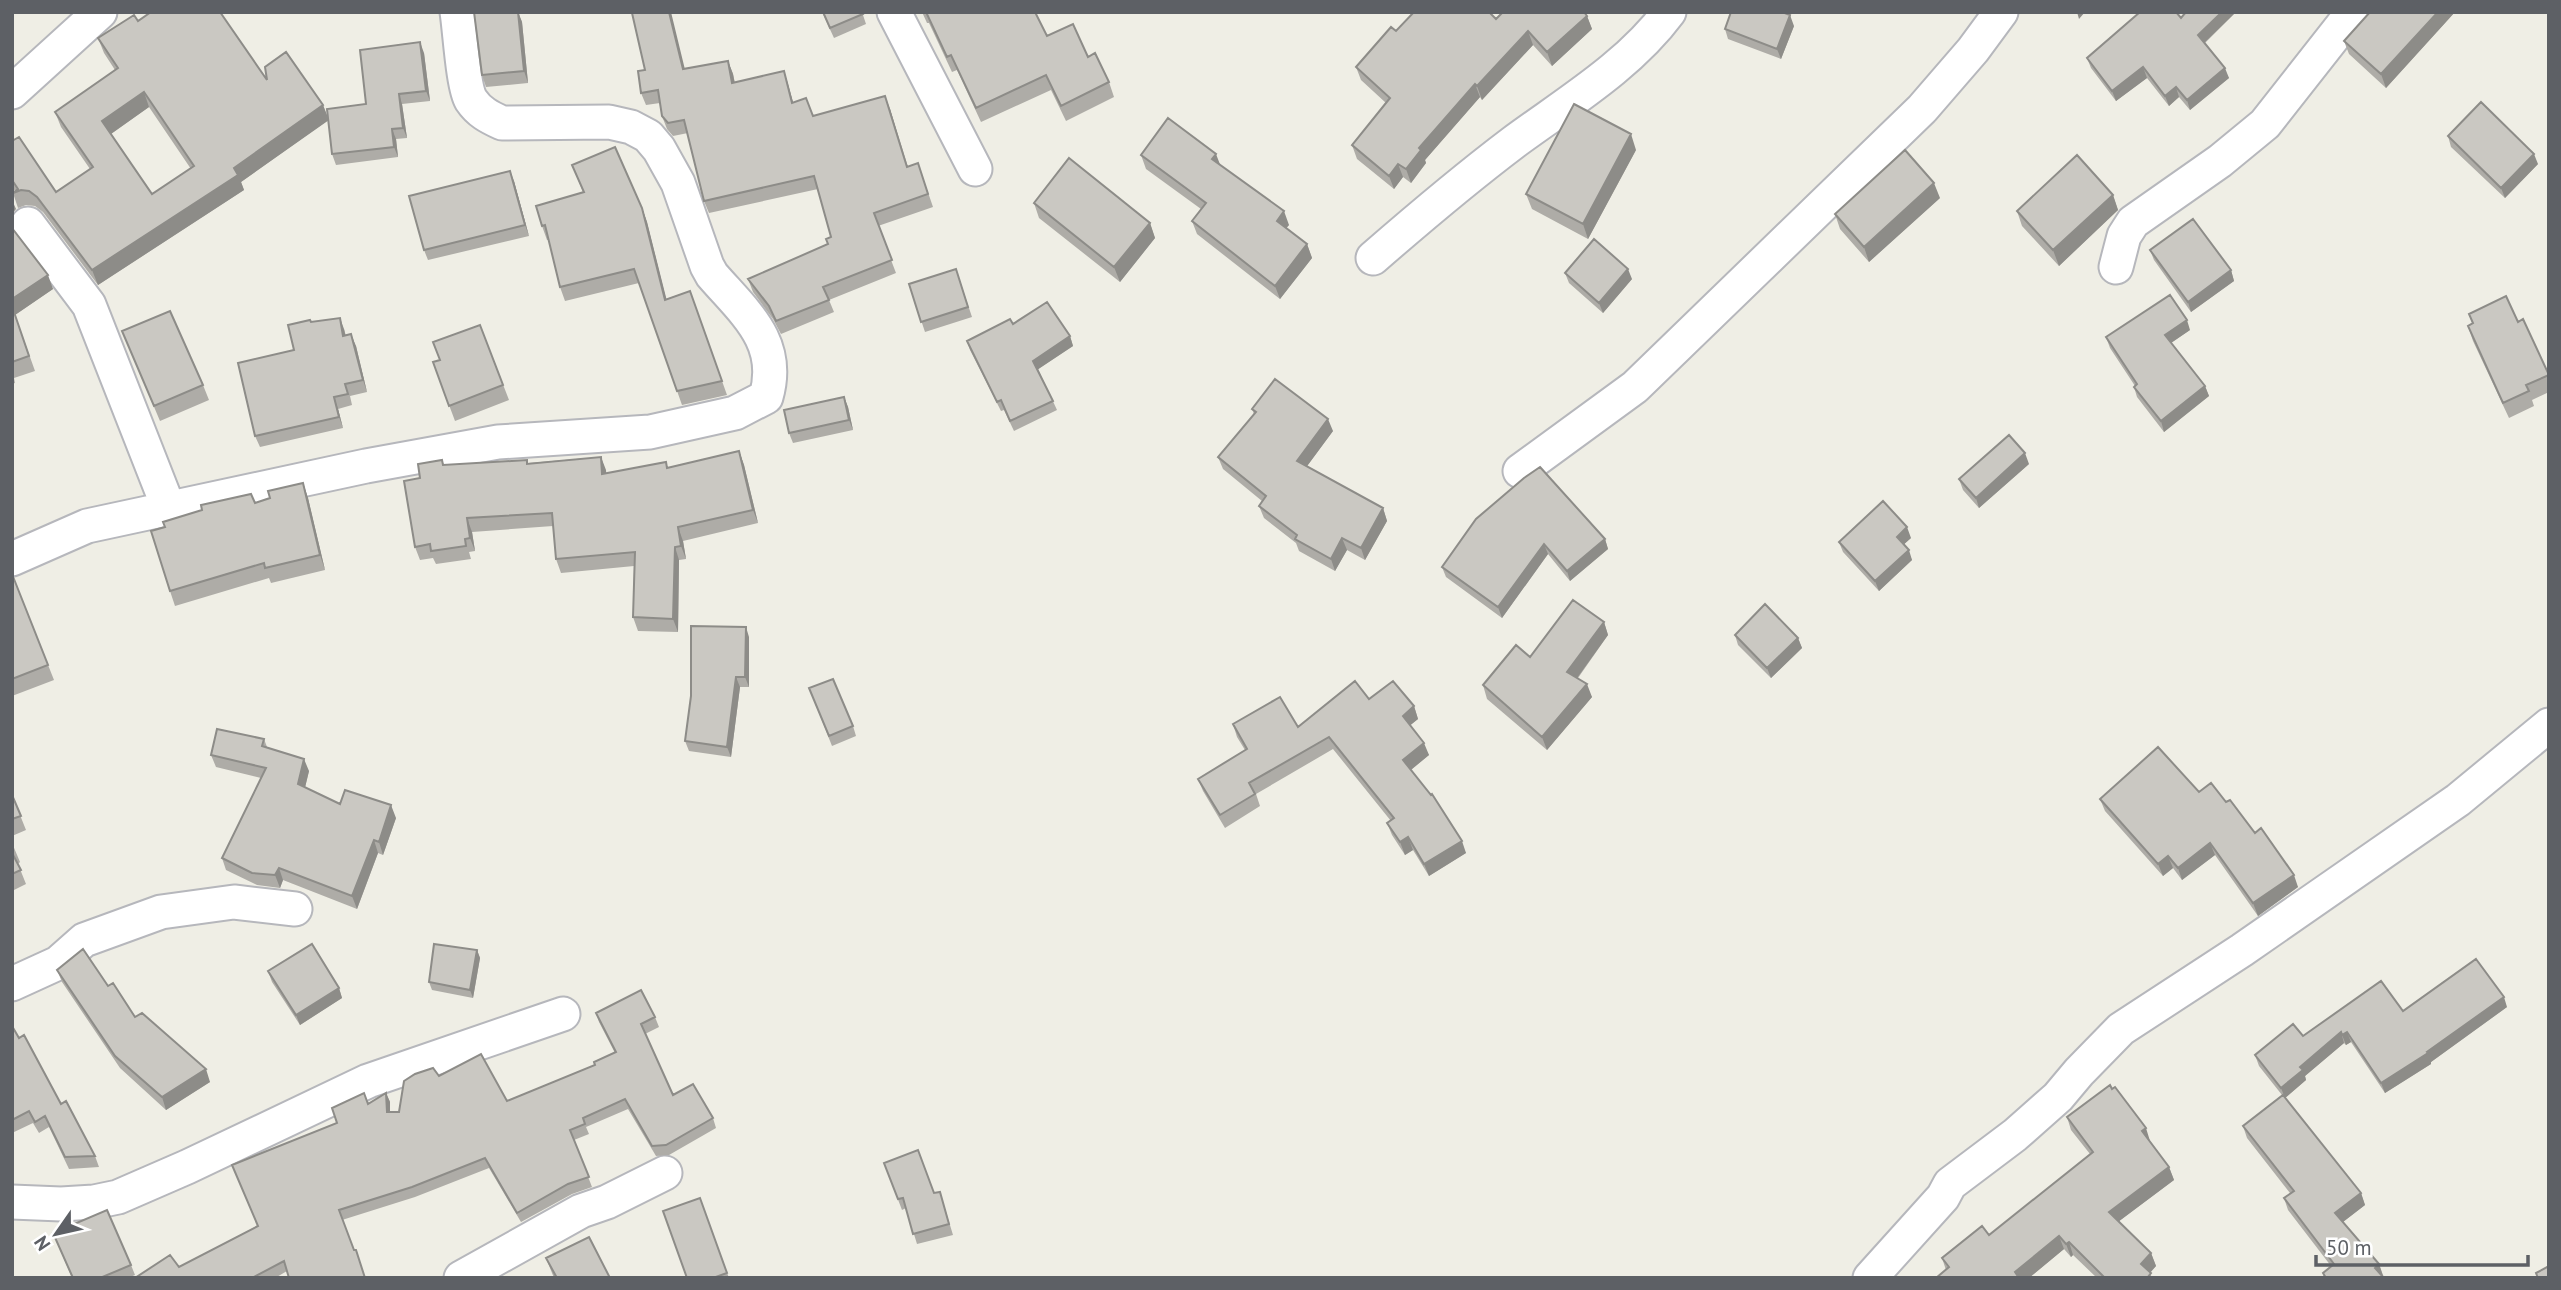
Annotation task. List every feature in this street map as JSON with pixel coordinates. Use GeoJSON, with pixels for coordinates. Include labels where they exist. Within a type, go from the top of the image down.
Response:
{"type":"FeatureCollection","features":[{"type":"Feature","properties":{"kind":"street"},"geometry":{"type":"LineString","coordinates":[[12,92],[100,12]]}},
{"type":"Feature","properties":{"kind":"street"},"geometry":{"type":"LineString","coordinates":[[12,559],[88,526],[366,466],[498,442],[650,432],[735,413],[766,397],[770,359],[766,342],[706,266],[678,183],[659,149],[648,136],[631,127],[609,122],[502,123],[488,117],[469,97],[457,12]]}},
{"type":"Feature","properties":{"kind":"street"},"geometry":{"type":"LineString","coordinates":[[894,12],[975,169]]}},
{"type":"Feature","properties":{"kind":"street"},"geometry":{"type":"LineString","coordinates":[[1373,258],[1498,154],[1622,61],[1648,38],[1669,12]]}},
{"type":"Feature","properties":{"kind":"street"},"geometry":{"type":"LineString","coordinates":[[1520,471],[1644,379],[1922,109],[1973,50],[2001,12]]}},
{"type":"Feature","properties":{"kind":"street"},"geometry":{"type":"LineString","coordinates":[[2116,267],[2124,236],[2133,222],[2220,161],[2265,124],[2353,12]]}},
{"type":"Feature","properties":{"kind":"street"},"geometry":{"type":"LineString","coordinates":[[28,224],[89,305],[169,509]]}},
{"type":"Feature","properties":{"kind":"street"},"geometry":{"type":"LineString","coordinates":[[1870,1278],[1943,1197],[1950,1184],[2015,1135],[2058,1097],[2122,1029],[2242,950],[2458,800],[2549,725]]}},
{"type":"Feature","properties":{"kind":"street"},"geometry":{"type":"LineString","coordinates":[[12,984],[58,963],[84,940],[161,912],[234,902],[295,909]]}},
{"type":"Feature","properties":{"kind":"street"},"geometry":{"type":"LineString","coordinates":[[12,1202],[61,1204],[118,1197],[368,1081],[563,1014]]}},
{"type":"Feature","properties":{"kind":"street"},"geometry":{"type":"LineString","coordinates":[[461,1278],[581,1211],[607,1202],[666,1173]]}},
{"type":"Feature","properties":{"kind":"building"},"geometry":{"type":"Polygon","coordinates":[[[151,12],[220,12],[267,80],[265,67],[286,52],[323,105],[234,168],[238,175],[92,270],[37,197],[29,191],[13,193],[18,189],[12,180],[12,141],[19,137],[56,192],[93,167],[55,112],[118,68],[98,38],[134,15],[138,21],[151,12]],[[144,92],[102,121],[152,194],[194,166],[144,92]]]}},
{"type":"Feature","properties":{"kind":"building"},"geometry":{"type":"Polygon","coordinates":[[[474,12],[518,12],[524,71],[482,75],[474,12]]]}},
{"type":"Feature","properties":{"kind":"building"},"geometry":{"type":"Polygon","coordinates":[[[669,12],[683,69],[728,61],[732,83],[784,71],[792,103],[806,98],[813,116],[885,96],[907,167],[918,163],[928,194],[874,213],[892,260],[823,287],[829,300],[776,321],[769,306],[748,279],[828,244],[826,239],[831,237],[814,176],[704,201],[684,120],[668,123],[662,116],[658,90],[641,93],[638,71],[645,70],[632,13],[669,12]]]}},
{"type":"Feature","properties":{"kind":"building"},"geometry":{"type":"Polygon","coordinates":[[[823,12],[862,12],[863,14],[830,28],[823,12]]]}},
{"type":"Feature","properties":{"kind":"building"},"geometry":{"type":"Polygon","coordinates":[[[926,12],[1035,12],[1047,36],[1073,24],[1088,57],[1095,53],[1109,82],[1061,106],[1046,75],[976,108],[951,55],[947,57],[926,12]]]}},
{"type":"Feature","properties":{"kind":"building"},"geometry":{"type":"Polygon","coordinates":[[[1414,12],[1489,12],[1496,19],[1503,12],[1584,12],[1587,16],[1547,52],[1528,31],[1477,86],[1475,84],[1419,148],[1421,150],[1406,169],[1398,164],[1389,176],[1352,145],[1390,98],[1356,67],[1391,27],[1396,31],[1414,12]]]}},
{"type":"Feature","properties":{"kind":"building"},"geometry":{"type":"Polygon","coordinates":[[[1731,12],[1782,12],[1790,15],[1777,49],[1725,29],[1731,12]]]}},
{"type":"Feature","properties":{"kind":"building"},"geometry":{"type":"Polygon","coordinates":[[[2140,12],[2176,12],[2181,18],[2186,12],[2222,12],[2198,35],[2225,68],[2187,100],[2176,87],[2165,96],[2143,67],[2112,91],[2087,58],[2140,12]]]}},
{"type":"Feature","properties":{"kind":"building"},"geometry":{"type":"Polygon","coordinates":[[[2370,12],[2438,12],[2381,74],[2344,41],[2370,12]]]}},
{"type":"Feature","properties":{"kind":"building"},"geometry":{"type":"Polygon","coordinates":[[[420,42],[426,91],[399,94],[403,128],[392,129],[394,147],[332,154],[327,109],[366,104],[360,50],[420,42]]]}},
{"type":"Feature","properties":{"kind":"building"},"geometry":{"type":"Polygon","coordinates":[[[2481,102],[2534,154],[2501,188],[2448,136],[2481,102]]]}},
{"type":"Feature","properties":{"kind":"building"},"geometry":{"type":"Polygon","coordinates":[[[1574,104],[1631,134],[1583,224],[1526,194],[1574,104]]]}},
{"type":"Feature","properties":{"kind":"building"},"geometry":{"type":"Polygon","coordinates":[[[1168,118],[1216,154],[1212,159],[1284,211],[1277,221],[1307,244],[1275,286],[1192,221],[1206,203],[1141,155],[1168,118]]]}},
{"type":"Feature","properties":{"kind":"building"},"geometry":{"type":"Polygon","coordinates":[[[615,147],[642,208],[665,300],[690,291],[722,381],[677,391],[634,269],[560,287],[545,225],[542,226],[536,206],[584,192],[572,165],[615,147]]]}},
{"type":"Feature","properties":{"kind":"building"},"geometry":{"type":"Polygon","coordinates":[[[1905,150],[1934,183],[1864,247],[1835,214],[1905,150]]]}},
{"type":"Feature","properties":{"kind":"building"},"geometry":{"type":"Polygon","coordinates":[[[2077,155],[2113,195],[2053,250],[2017,211],[2077,155]]]}},
{"type":"Feature","properties":{"kind":"building"},"geometry":{"type":"Polygon","coordinates":[[[1069,158],[1150,223],[1114,267],[1034,203],[1069,158]]]}},
{"type":"Feature","properties":{"kind":"building"},"geometry":{"type":"Polygon","coordinates":[[[510,171],[525,225],[424,250],[409,196],[510,171]]]}},
{"type":"Feature","properties":{"kind":"building"},"geometry":{"type":"Polygon","coordinates":[[[2193,219],[2231,270],[2188,302],[2150,250],[2193,219]]]}},
{"type":"Feature","properties":{"kind":"building"},"geometry":{"type":"Polygon","coordinates":[[[12,228],[48,275],[12,299],[12,228]]]}},
{"type":"Feature","properties":{"kind":"building"},"geometry":{"type":"Polygon","coordinates":[[[1594,239],[1628,269],[1599,303],[1565,273],[1594,239]]]}},
{"type":"Feature","properties":{"kind":"building"},"geometry":{"type":"Polygon","coordinates":[[[956,269],[968,307],[921,322],[909,284],[956,269]]]}},
{"type":"Feature","properties":{"kind":"building"},"geometry":{"type":"Polygon","coordinates":[[[2170,295],[2187,320],[2165,335],[2205,386],[2161,421],[2134,387],[2137,384],[2106,337],[2170,295]]]}},
{"type":"Feature","properties":{"kind":"building"},"geometry":{"type":"Polygon","coordinates":[[[2506,296],[2518,322],[2523,319],[2549,375],[2526,385],[2529,391],[2503,403],[2468,326],[2473,323],[2469,314],[2506,296]]]}},
{"type":"Feature","properties":{"kind":"building"},"geometry":{"type":"Polygon","coordinates":[[[1047,302],[1070,336],[1033,361],[1053,401],[1010,421],[1001,400],[997,402],[967,341],[1010,319],[1013,324],[1047,302]]]}},
{"type":"Feature","properties":{"kind":"building"},"geometry":{"type":"Polygon","coordinates":[[[170,311],[203,385],[154,406],[122,331],[170,311]]]}},
{"type":"Feature","properties":{"kind":"building"},"geometry":{"type":"Polygon","coordinates":[[[14,312],[29,356],[12,362],[12,313],[14,312]]]}},
{"type":"Feature","properties":{"kind":"building"},"geometry":{"type":"Polygon","coordinates":[[[340,318],[343,336],[351,334],[363,380],[345,384],[348,394],[334,397],[339,417],[255,436],[238,363],[294,350],[288,325],[340,318]]]}},
{"type":"Feature","properties":{"kind":"building"},"geometry":{"type":"Polygon","coordinates":[[[480,325],[503,385],[449,406],[433,362],[440,360],[433,342],[480,325]]]}},
{"type":"Feature","properties":{"kind":"building"},"geometry":{"type":"Polygon","coordinates":[[[1275,379],[1328,419],[1297,461],[1383,508],[1361,548],[1342,538],[1331,559],[1295,539],[1297,535],[1259,506],[1266,496],[1218,457],[1256,412],[1252,409],[1275,379]]]}},
{"type":"Feature","properties":{"kind":"building"},"geometry":{"type":"Polygon","coordinates":[[[844,397],[849,420],[789,433],[784,410],[844,397]]]}},
{"type":"Feature","properties":{"kind":"building"},"geometry":{"type":"Polygon","coordinates":[[[2009,435],[2025,453],[1976,498],[1959,479],[2009,435]]]}},
{"type":"Feature","properties":{"kind":"building"},"geometry":{"type":"Polygon","coordinates":[[[739,451],[753,510],[678,527],[681,546],[675,547],[673,619],[633,617],[635,552],[556,559],[552,513],[467,518],[470,538],[465,539],[466,546],[431,551],[430,544],[415,547],[404,481],[420,478],[418,464],[442,460],[443,465],[527,460],[527,464],[601,457],[602,474],[666,462],[667,468],[739,451]]]}},
{"type":"Feature","properties":{"kind":"building"},"geometry":{"type":"Polygon","coordinates":[[[1540,467],[1605,539],[1567,571],[1544,544],[1498,607],[1442,567],[1476,519],[1540,467]]]}},
{"type":"Feature","properties":{"kind":"building"},"geometry":{"type":"Polygon","coordinates":[[[303,483],[320,555],[265,568],[264,563],[170,591],[151,531],[165,527],[163,522],[202,510],[201,505],[251,494],[255,503],[270,498],[268,491],[303,483]]]}},
{"type":"Feature","properties":{"kind":"building"},"geometry":{"type":"Polygon","coordinates":[[[1883,501],[1907,527],[1897,537],[1909,550],[1875,581],[1839,542],[1883,501]]]}},
{"type":"Feature","properties":{"kind":"building"},"geometry":{"type":"Polygon","coordinates":[[[12,574],[48,665],[12,679],[12,574]]]}},
{"type":"Feature","properties":{"kind":"building"},"geometry":{"type":"Polygon","coordinates":[[[1573,600],[1604,622],[1567,672],[1587,684],[1542,737],[1483,685],[1516,645],[1530,657],[1573,600]]]}},
{"type":"Feature","properties":{"kind":"building"},"geometry":{"type":"Polygon","coordinates":[[[1765,604],[1798,638],[1767,668],[1735,635],[1765,604]]]}},
{"type":"Feature","properties":{"kind":"building"},"geometry":{"type":"Polygon","coordinates":[[[691,626],[746,627],[745,677],[736,677],[727,747],[685,741],[691,696],[691,626]]]}},
{"type":"Feature","properties":{"kind":"building"},"geometry":{"type":"Polygon","coordinates":[[[833,679],[853,726],[829,736],[809,688],[833,679]]]}},
{"type":"Feature","properties":{"kind":"building"},"geometry":{"type":"Polygon","coordinates":[[[1355,681],[1369,699],[1393,681],[1414,706],[1403,716],[1424,743],[1403,760],[1432,794],[1462,841],[1424,864],[1408,837],[1400,842],[1387,823],[1394,818],[1329,737],[1249,783],[1255,794],[1220,815],[1198,779],[1247,749],[1233,724],[1280,697],[1298,727],[1355,681]]]}},
{"type":"Feature","properties":{"kind":"building"},"geometry":{"type":"Polygon","coordinates":[[[217,729],[264,739],[262,746],[304,759],[298,784],[340,804],[345,790],[391,805],[379,842],[374,840],[352,896],[279,868],[275,875],[252,873],[222,858],[266,768],[211,755],[217,729]]]}},
{"type":"Feature","properties":{"kind":"building"},"geometry":{"type":"Polygon","coordinates":[[[2158,747],[2199,792],[2211,783],[2226,802],[2230,800],[2255,833],[2261,828],[2294,875],[2253,903],[2210,843],[2178,868],[2168,856],[2158,864],[2100,799],[2158,747]]]}},
{"type":"Feature","properties":{"kind":"building"},"geometry":{"type":"Polygon","coordinates":[[[12,795],[21,816],[12,819],[12,795]]]}},
{"type":"Feature","properties":{"kind":"building"},"geometry":{"type":"Polygon","coordinates":[[[12,853],[21,870],[12,874],[12,853]]]}},
{"type":"Feature","properties":{"kind":"building"},"geometry":{"type":"Polygon","coordinates":[[[312,944],[339,988],[296,1015],[268,971],[312,944]]]}},
{"type":"Feature","properties":{"kind":"building"},"geometry":{"type":"Polygon","coordinates":[[[434,944],[477,950],[470,990],[429,982],[434,944]]]}},
{"type":"Feature","properties":{"kind":"building"},"geometry":{"type":"Polygon","coordinates":[[[83,949],[108,986],[113,983],[135,1017],[142,1013],[206,1069],[162,1097],[115,1056],[57,970],[83,949]]]}},
{"type":"Feature","properties":{"kind":"building"},"geometry":{"type":"Polygon","coordinates":[[[2476,959],[2504,997],[2428,1053],[2381,1083],[2347,1032],[2342,1035],[2341,1032],[2300,1067],[2303,1070],[2281,1088],[2255,1055],[2293,1024],[2303,1036],[2381,981],[2403,1011],[2476,959]]]}},
{"type":"Feature","properties":{"kind":"building"},"geometry":{"type":"Polygon","coordinates":[[[641,990],[655,1017],[641,1024],[673,1095],[693,1084],[713,1118],[666,1145],[652,1146],[625,1099],[583,1118],[585,1124],[570,1130],[589,1177],[568,1184],[517,1213],[485,1158],[412,1187],[339,1210],[365,1278],[289,1278],[284,1261],[252,1278],[135,1278],[170,1255],[179,1267],[258,1226],[232,1165],[337,1123],[332,1108],[364,1093],[368,1104],[386,1093],[387,1112],[399,1112],[404,1081],[433,1068],[439,1076],[481,1054],[507,1101],[595,1065],[594,1062],[616,1052],[596,1013],[641,990]]]}},
{"type":"Feature","properties":{"kind":"building"},"geometry":{"type":"Polygon","coordinates":[[[12,1026],[19,1038],[24,1035],[61,1104],[66,1101],[95,1156],[65,1157],[45,1116],[35,1122],[29,1111],[12,1120],[12,1026]]]}},
{"type":"Feature","properties":{"kind":"building"},"geometry":{"type":"Polygon","coordinates":[[[2110,1085],[2112,1089],[2115,1087],[2146,1128],[2142,1131],[2169,1167],[2109,1212],[2151,1253],[2141,1264],[2151,1273],[2147,1278],[2105,1278],[2069,1242],[2066,1244],[2059,1236],[2015,1272],[2019,1278],[1936,1278],[1949,1267],[1942,1258],[1982,1226],[1989,1235],[2093,1152],[2067,1117],[2110,1085]]]}},
{"type":"Feature","properties":{"kind":"building"},"geometry":{"type":"Polygon","coordinates":[[[2283,1095],[2361,1193],[2335,1213],[2379,1264],[2375,1268],[2384,1278],[2326,1278],[2323,1273],[2334,1264],[2284,1198],[2294,1191],[2243,1126],[2283,1095]]]}},
{"type":"Feature","properties":{"kind":"building"},"geometry":{"type":"Polygon","coordinates":[[[918,1150],[934,1193],[940,1192],[949,1224],[913,1234],[903,1198],[898,1199],[884,1163],[918,1150]]]}},
{"type":"Feature","properties":{"kind":"building"},"geometry":{"type":"Polygon","coordinates":[[[700,1198],[727,1273],[713,1278],[687,1278],[663,1211],[700,1198]]]}},
{"type":"Feature","properties":{"kind":"building"},"geometry":{"type":"Polygon","coordinates":[[[107,1210],[131,1265],[100,1278],[73,1278],[53,1233],[107,1210]]]}},
{"type":"Feature","properties":{"kind":"building"},"geometry":{"type":"Polygon","coordinates":[[[589,1237],[610,1278],[557,1278],[546,1258],[589,1237]]]}},
{"type":"Feature","properties":{"kind":"building"},"geometry":{"type":"Polygon","coordinates":[[[2549,1266],[2549,1278],[2538,1278],[2536,1273],[2549,1266]]]}}]}
